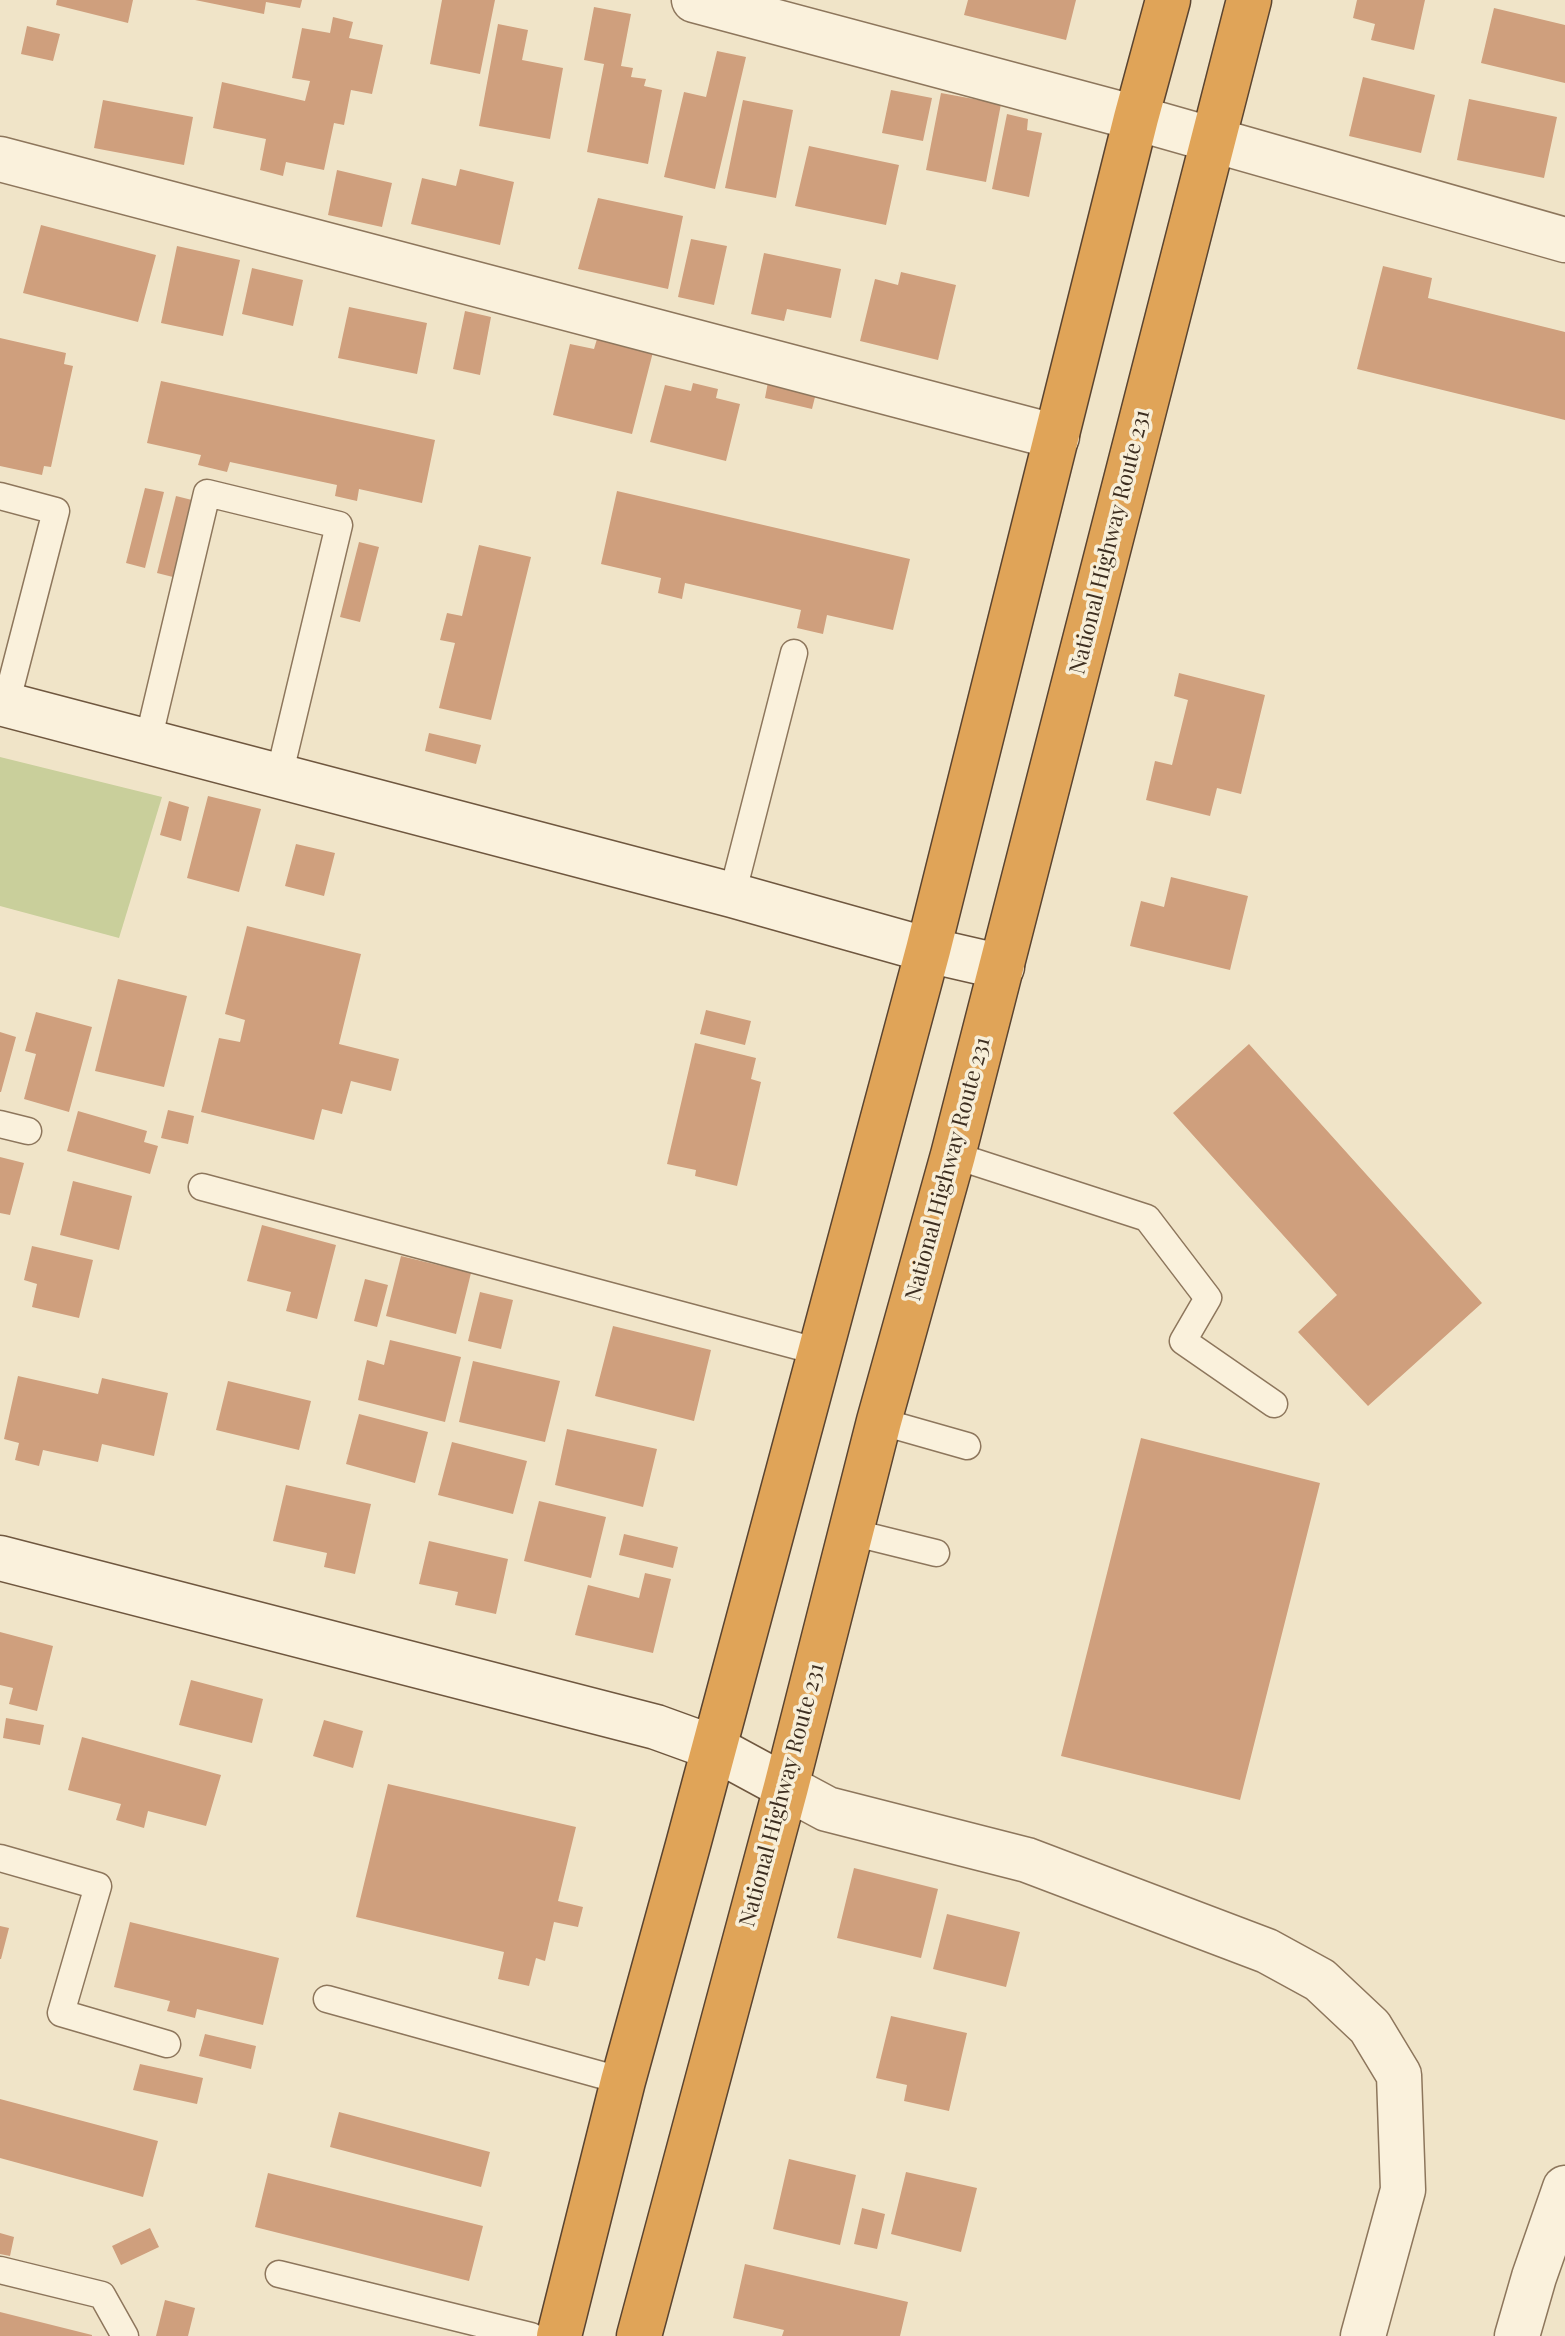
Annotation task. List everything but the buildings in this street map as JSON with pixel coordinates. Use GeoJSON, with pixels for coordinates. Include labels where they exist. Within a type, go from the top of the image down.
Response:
{"type":"FeatureCollection","features":[{"type":"Feature","properties":{"kind":"highway"},"geometry":{"type":"LineString","coordinates":[[559,2336],[623,2081],[928,950],[1168,0]]}},
{"type":"Feature","properties":{"kind":"highway","name":"National Highway Route 231"},"geometry":{"type":"LineString","coordinates":[[639,2336],[786,1787],[879,1421],[953,1155],[1249,0]]}},
{"type":"Feature","properties":{"kind":"street"},"geometry":{"type":"LineString","coordinates":[[694,0],[1136,118],[1565,240]]}},
{"type":"Feature","properties":{"kind":"street"},"geometry":{"type":"LineString","coordinates":[[0,159],[1057,437]]}},
{"type":"Feature","properties":{"kind":"street"},"geometry":{"type":"LineString","coordinates":[[3,703],[732,895],[928,950],[1002,967]]}},
{"type":"Feature","properties":{"kind":"street"},"geometry":{"type":"LineString","coordinates":[[0,1558],[656,1727],[714,1748],[827,1809],[1027,1860],[1267,1951],[1320,1980],[1370,2027],[1399,2075],[1403,2190],[1363,2336]]}},
{"type":"Feature","properties":{"kind":"street"},"geometry":{"type":"LineString","coordinates":[[1517,2336],[1565,2188]]}},
{"type":"Feature","properties":{"kind":"lane"},"geometry":{"type":"LineString","coordinates":[[148,741],[207,493],[339,525],[279,776]]}},
{"type":"Feature","properties":{"kind":"lane"},"geometry":{"type":"LineString","coordinates":[[0,496],[56,511],[3,703]]}},
{"type":"Feature","properties":{"kind":"lane"},"geometry":{"type":"LineString","coordinates":[[732,895],[794,653]]}},
{"type":"Feature","properties":{"kind":"lane"},"geometry":{"type":"LineString","coordinates":[[0,1124],[28,1131]]}},
{"type":"Feature","properties":{"kind":"lane"},"geometry":{"type":"LineString","coordinates":[[953,1155],[1147,1218],[1208,1298],[1183,1341],[1274,1404]]}},
{"type":"Feature","properties":{"kind":"lane"},"geometry":{"type":"LineString","coordinates":[[202,1187],[820,1352]]}},
{"type":"Feature","properties":{"kind":"lane"},"geometry":{"type":"LineString","coordinates":[[879,1421],[967,1446]]}},
{"type":"Feature","properties":{"kind":"lane"},"geometry":{"type":"LineString","coordinates":[[851,1532],[936,1553]]}},
{"type":"Feature","properties":{"kind":"lane"},"geometry":{"type":"LineString","coordinates":[[0,1858],[98,1886],[61,2013],[167,2044]]}},
{"type":"Feature","properties":{"kind":"lane"},"geometry":{"type":"LineString","coordinates":[[327,1999],[623,2081]]}},
{"type":"Feature","properties":{"kind":"lane"},"geometry":{"type":"LineString","coordinates":[[0,2270],[102,2295],[125,2336]]}},
{"type":"Feature","properties":{"kind":"lane"},"geometry":{"type":"LineString","coordinates":[[279,2274],[531,2336]]}},
{"type":"Feature","properties":{"kind":"green space"},"geometry":{"type":"Polygon","coordinates":[[[0,757],[162,797],[119,938],[0,906],[0,757]]]}}]}
